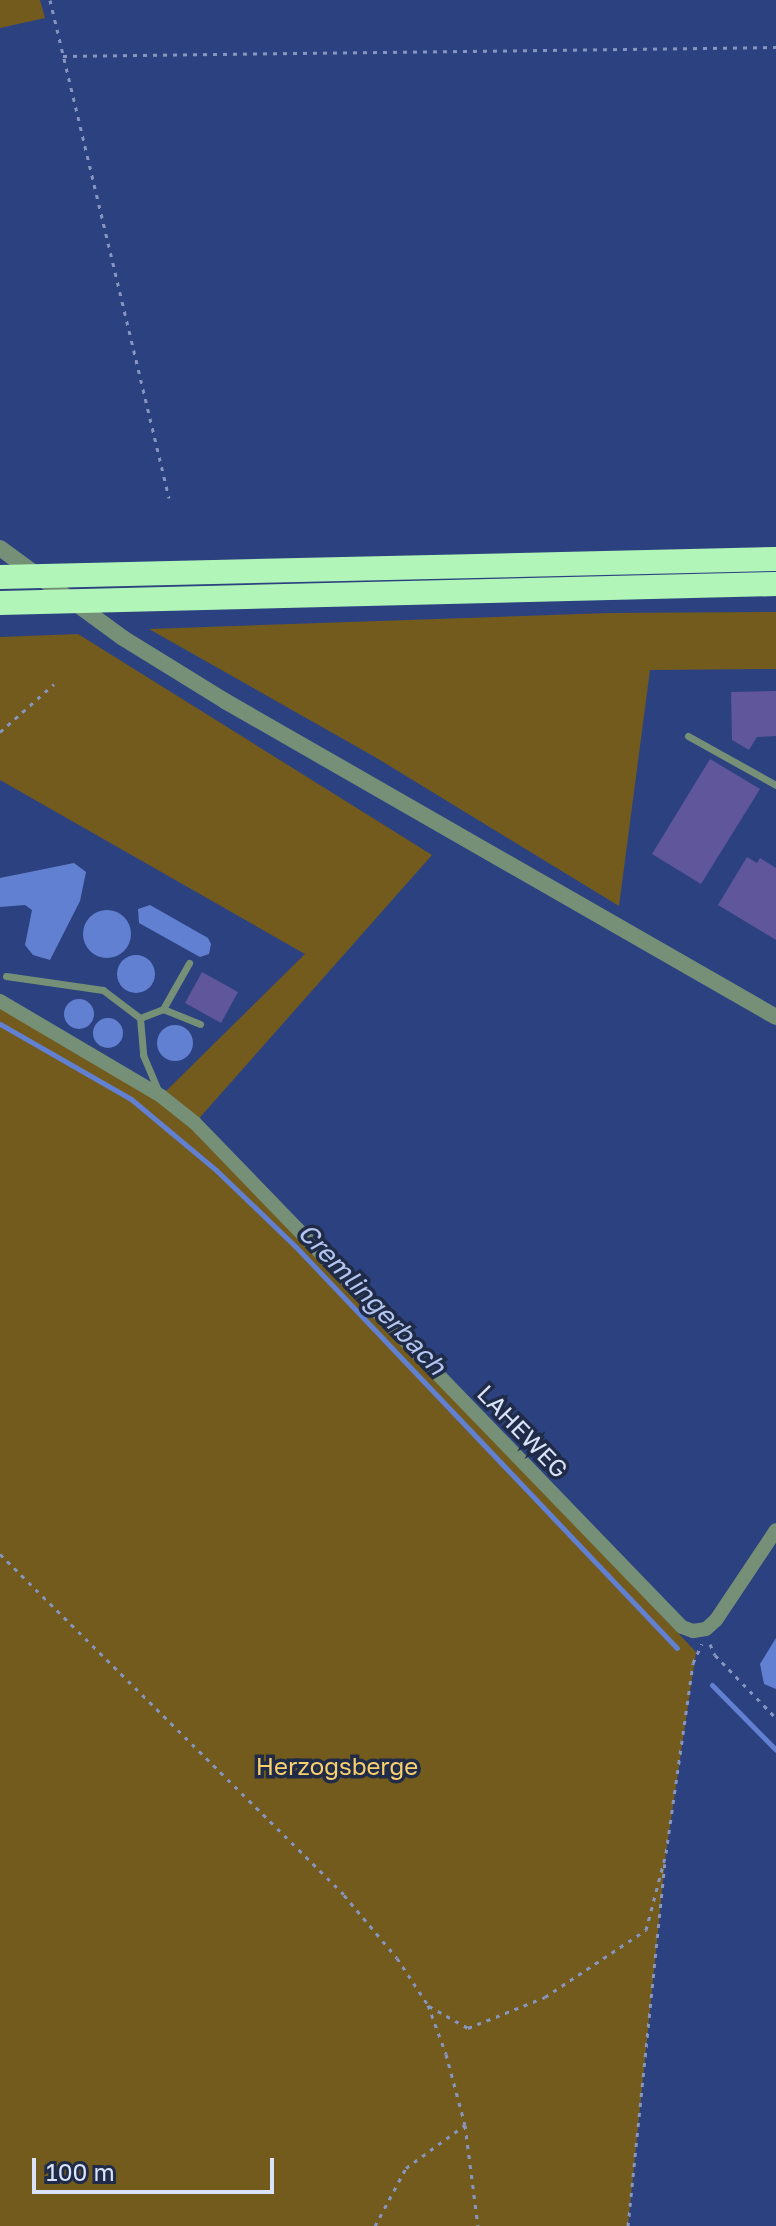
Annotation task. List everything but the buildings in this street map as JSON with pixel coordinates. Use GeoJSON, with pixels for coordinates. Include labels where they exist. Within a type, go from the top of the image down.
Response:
{"type":"FeatureCollection","features":[{"type":"Feature","properties":{"kind":"highway"},"geometry":{"type":"LineString","coordinates":[[0,577],[776,559]]}},
{"type":"Feature","properties":{"kind":"highway"},"geometry":{"type":"LineString","coordinates":[[0,603],[776,584]]}},
{"type":"Feature","properties":{"kind":"street"},"geometry":{"type":"LineString","coordinates":[[0,548],[123,638],[225,701],[776,1017]]}},
{"type":"Feature","properties":{"kind":"street","name":"LAHEWEG"},"geometry":{"type":"LineString","coordinates":[[0,1001],[161,1096],[195,1123],[682,1627],[693,1631],[706,1629]]}},
{"type":"Feature","properties":{"kind":"street"},"geometry":{"type":"LineString","coordinates":[[706,1629],[716,1620],[776,1530]]}},
{"type":"Feature","properties":{"kind":"lane"},"geometry":{"type":"LineString","coordinates":[[688,736],[776,785]]}},
{"type":"Feature","properties":{"kind":"lane"},"geometry":{"type":"LineString","coordinates":[[140,1018],[163,1009],[189,963]]}},
{"type":"Feature","properties":{"kind":"lane"},"geometry":{"type":"LineString","coordinates":[[6,976],[103,990],[140,1018],[143,1055],[161,1096]]}},
{"type":"Feature","properties":{"kind":"lane"},"geometry":{"type":"LineString","coordinates":[[163,1009],[200,1024]]}},
{"type":"Feature","properties":{"kind":"path"},"geometry":{"type":"LineString","coordinates":[[50,0],[169,498]]}},
{"type":"Feature","properties":{"kind":"path"},"geometry":{"type":"LineString","coordinates":[[63,56],[776,47]]}},
{"type":"Feature","properties":{"kind":"path"},"geometry":{"type":"LineString","coordinates":[[0,732],[54,684]]}},
{"type":"Feature","properties":{"kind":"path"},"geometry":{"type":"LineString","coordinates":[[0,1554],[344,1895],[397,1958],[428,2005],[465,2125],[478,2226]]}},
{"type":"Feature","properties":{"kind":"path"},"geometry":{"type":"LineString","coordinates":[[706,1629],[715,1655],[776,1718]]}},
{"type":"Feature","properties":{"kind":"path"},"geometry":{"type":"LineString","coordinates":[[628,2226],[666,1853],[693,1663],[706,1629]]}},
{"type":"Feature","properties":{"kind":"path"},"geometry":{"type":"LineString","coordinates":[[428,2005],[468,2028],[545,1997],[646,1930],[666,1853]]}},
{"type":"Feature","properties":{"kind":"path"},"geometry":{"type":"LineString","coordinates":[[375,2226],[406,2168],[465,2125]]}},
{"type":"Feature","properties":{"kind":"green space"},"geometry":{"type":"Polygon","coordinates":[[[0,0],[40,0],[45,18],[0,28],[0,0]]]}},
{"type":"Feature","properties":{"kind":"green space"},"geometry":{"type":"Polygon","coordinates":[[[776,612],[776,669],[650,670],[619,906],[375,757],[149,629],[608,613],[776,612]]]}},
{"type":"Feature","properties":{"kind":"green space","name":"Herzogsberge"},"geometry":{"type":"Polygon","coordinates":[[[78,634],[432,855],[195,1123],[696,1652],[666,1853],[628,2226],[0,2226],[0,1001],[161,1096],[305,954],[0,780],[0,637],[78,634]]]}},
{"type":"Feature","properties":{"kind":"water"},"geometry":{"type":"Polygon","coordinates":[[[74,863],[86,872],[80,901],[50,960],[33,955],[25,945],[32,910],[25,905],[0,907],[0,878],[74,863]]]}},
{"type":"Feature","properties":{"kind":"water"},"geometry":{"type":"Polygon","coordinates":[[[150,905],[208,938],[211,944],[209,954],[200,957],[139,923],[138,909],[150,905]]]}},
{"type":"Feature","properties":{"kind":"water"},"geometry":{"type":"Polygon","coordinates":[[[107,910],[124,917],[131,934],[124,951],[107,958],[90,951],[83,934],[90,917],[107,910]]]}},
{"type":"Feature","properties":{"kind":"water"},"geometry":{"type":"Polygon","coordinates":[[[136,955],[149,961],[155,974],[149,987],[136,993],[123,987],[117,974],[123,961],[136,955]]]}},
{"type":"Feature","properties":{"kind":"water"},"geometry":{"type":"Polygon","coordinates":[[[79,999],[89,1004],[94,1014],[89,1024],[79,1029],[69,1024],[64,1014],[69,1004],[79,999]]]}},
{"type":"Feature","properties":{"kind":"water"},"geometry":{"type":"Polygon","coordinates":[[[108,1018],[118,1023],[123,1033],[118,1043],[108,1048],[98,1043],[93,1033],[98,1023],[108,1018]]]}},
{"type":"Feature","properties":{"kind":"water"},"geometry":{"type":"Polygon","coordinates":[[[175,1025],[188,1030],[193,1043],[188,1056],[175,1061],[162,1056],[157,1043],[162,1030],[175,1025]]]}},
{"type":"Feature","properties":{"kind":"water"},"geometry":{"type":"Polygon","coordinates":[[[776,1638],[776,1689],[764,1684],[760,1664],[776,1638]]]}},
{"type":"Feature","properties":{"kind":"waterway","name":"Cremlingerbach"},"geometry":{"type":"LineString","coordinates":[[0,1024],[131,1099],[216,1170],[296,1247],[677,1648]]}},
{"type":"Feature","properties":{"kind":"waterway","name":"Cremlingerbach"},"geometry":{"type":"LineString","coordinates":[[712,1685],[776,1750]]}}]}
